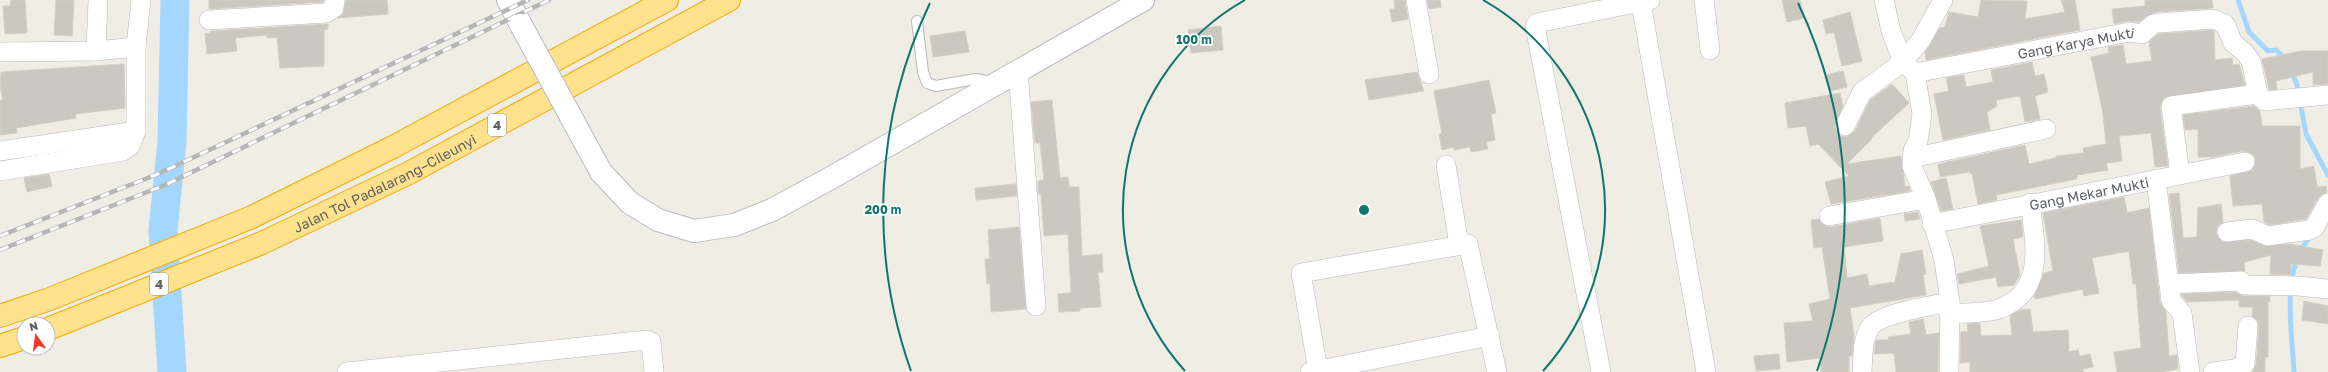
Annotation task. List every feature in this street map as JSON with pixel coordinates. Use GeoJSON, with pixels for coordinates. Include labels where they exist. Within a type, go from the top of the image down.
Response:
{"type":"FeatureCollection","features":[{"type":"Feature","properties":{"kind":"highway","name":"Jalan Tol Padalarang–Cileunyi"},"geometry":{"type":"LineString","coordinates":[[0,316],[50,299],[252,217],[393,147],[667,0]]}},
{"type":"Feature","properties":{"kind":"highway","name":"Jalan Tol Padalarang–Cileunyi"},"geometry":{"type":"LineString","coordinates":[[56,325],[262,243],[409,173],[729,0]]}},
{"type":"Feature","properties":{"kind":"highway"},"geometry":{"type":"LineString","coordinates":[[0,346],[16,341]]}},
{"type":"Feature","properties":{"kind":"street"},"geometry":{"type":"LineString","coordinates":[[96,51],[98,0]]}},
{"type":"Feature","properties":{"kind":"street"},"geometry":{"type":"LineString","coordinates":[[0,171],[123,151],[130,146],[136,131],[136,47],[141,0]]}},
{"type":"Feature","properties":{"kind":"street"},"geometry":{"type":"LineString","coordinates":[[209,20],[326,13],[334,8],[335,0]]}},
{"type":"Feature","properties":{"kind":"street"},"geometry":{"type":"LineString","coordinates":[[508,0],[601,172],[630,203],[658,220],[694,231],[734,225],[785,203],[1142,0]]}},
{"type":"Feature","properties":{"kind":"street"},"geometry":{"type":"LineString","coordinates":[[1416,0],[1429,74]]}},
{"type":"Feature","properties":{"kind":"street"},"geometry":{"type":"LineString","coordinates":[[1704,0],[1710,50]]}},
{"type":"Feature","properties":{"kind":"street"},"geometry":{"type":"LineString","coordinates":[[1884,0],[1891,31],[1909,68],[1922,114],[1918,141],[1912,158],[1912,166],[1926,199],[1932,224],[1944,260],[1950,308],[1949,372]]}},
{"type":"Feature","properties":{"kind":"street"},"geometry":{"type":"LineString","coordinates":[[1845,126],[1862,92],[1909,68],[1921,40],[1943,0]]}},
{"type":"Feature","properties":{"kind":"street"},"geometry":{"type":"LineString","coordinates":[[1601,372],[1535,26],[1537,23],[1646,1],[1706,372]]}},
{"type":"Feature","properties":{"kind":"street","name":"Gang Karya Mukti"},"geometry":{"type":"LineString","coordinates":[[1909,68],[2130,32],[2142,34],[2155,24],[2213,20],[2225,24],[2235,45],[2248,56],[2253,66],[2258,94]]}},
{"type":"Feature","properties":{"kind":"street"},"geometry":{"type":"LineString","coordinates":[[0,52],[96,51],[136,47]]}},
{"type":"Feature","properties":{"kind":"street"},"geometry":{"type":"LineString","coordinates":[[1018,70],[1036,306]]}},
{"type":"Feature","properties":{"kind":"street"},"geometry":{"type":"LineString","coordinates":[[2180,174],[2171,106],[2258,94],[2265,101],[2328,95]]}},
{"type":"Feature","properties":{"kind":"street"},"geometry":{"type":"LineString","coordinates":[[1912,158],[2046,129]]}},
{"type":"Feature","properties":{"kind":"street"},"geometry":{"type":"LineString","coordinates":[[0,151],[136,131]]}},
{"type":"Feature","properties":{"kind":"street","name":"Gang Mekar Mukti"},"geometry":{"type":"LineString","coordinates":[[1932,224],[2030,203],[2245,162]]}},
{"type":"Feature","properties":{"kind":"street"},"geometry":{"type":"LineString","coordinates":[[1446,165],[1459,245]]}},
{"type":"Feature","properties":{"kind":"street"},"geometry":{"type":"LineString","coordinates":[[2156,179],[2171,301],[2179,308],[2183,317],[2190,372]]}},
{"type":"Feature","properties":{"kind":"street"},"geometry":{"type":"LineString","coordinates":[[1829,216],[1926,199]]}},
{"type":"Feature","properties":{"kind":"street"},"geometry":{"type":"LineString","coordinates":[[1862,372],[1864,342],[1869,327],[1881,318],[1950,308],[2000,309],[2023,295],[2031,283],[2034,271],[2035,237],[2030,203]]}},
{"type":"Feature","properties":{"kind":"street"},"geometry":{"type":"LineString","coordinates":[[2227,232],[2252,229],[2268,236],[2310,230],[2314,228],[2328,203]]}},
{"type":"Feature","properties":{"kind":"street"},"geometry":{"type":"LineString","coordinates":[[1490,336],[1314,371],[1301,273],[1470,244],[1490,336],[1497,372]]}},
{"type":"Feature","properties":{"kind":"street"},"geometry":{"type":"LineString","coordinates":[[2169,284],[2241,281],[2244,285],[2291,286],[2328,289]]}},
{"type":"Feature","properties":{"kind":"street"},"geometry":{"type":"LineString","coordinates":[[2213,372],[2235,369],[2245,364],[2248,326]]}},
{"type":"Feature","properties":{"kind":"street"},"geometry":{"type":"LineString","coordinates":[[347,372],[648,340],[651,342],[654,372]]}},
{"type":"Feature","properties":{"kind":"lane"},"geometry":{"type":"LineString","coordinates":[[917,21],[923,72],[927,83],[936,86],[975,79],[996,82]]}},
{"type":"Feature","properties":{"kind":"building"},"geometry":{"type":"Polygon","coordinates":[[[11,0],[25,0],[27,33],[5,34],[3,6],[10,6],[11,0]]]}},
{"type":"Feature","properties":{"kind":"building"},"geometry":{"type":"Polygon","coordinates":[[[56,0],[74,0],[72,36],[54,35],[56,0]]]}},
{"type":"Feature","properties":{"kind":"building"},"geometry":{"type":"Polygon","coordinates":[[[209,0],[324,0],[323,2],[209,9],[209,0]]]}},
{"type":"Feature","properties":{"kind":"building"},"geometry":{"type":"Polygon","coordinates":[[[346,0],[387,0],[388,14],[338,18],[343,14],[346,0]]]}},
{"type":"Feature","properties":{"kind":"building"},"geometry":{"type":"Polygon","coordinates":[[[1394,0],[1405,0],[1408,19],[1392,22],[1390,9],[1395,9],[1394,0]]]}},
{"type":"Feature","properties":{"kind":"building"},"geometry":{"type":"Polygon","coordinates":[[[1427,0],[1440,0],[1441,7],[1429,9],[1427,0]]]}},
{"type":"Feature","properties":{"kind":"building"},"geometry":{"type":"Polygon","coordinates":[[[1782,0],[1800,0],[1804,18],[1787,22],[1782,0]]]}},
{"type":"Feature","properties":{"kind":"building"},"geometry":{"type":"Polygon","coordinates":[[[1981,0],[2027,1],[2025,19],[2065,12],[2061,0],[2075,0],[2080,30],[1926,60],[1925,52],[1940,28],[1945,27],[1949,12],[1978,17],[1981,0]]]}},
{"type":"Feature","properties":{"kind":"building"},"geometry":{"type":"Polygon","coordinates":[[[2145,0],[2212,0],[2213,8],[2157,12],[2146,16],[2139,22],[2128,21],[2114,24],[2112,9],[2145,6],[2145,0]]]}},
{"type":"Feature","properties":{"kind":"building"},"geometry":{"type":"Polygon","coordinates":[[[1850,12],[1862,61],[1842,66],[1834,32],[1826,34],[1823,20],[1850,12]]]}},
{"type":"Feature","properties":{"kind":"building"},"geometry":{"type":"Polygon","coordinates":[[[328,24],[328,29],[324,30],[324,66],[280,68],[277,37],[267,38],[267,35],[235,38],[237,51],[207,54],[205,34],[210,33],[210,31],[328,24]]]}},
{"type":"Feature","properties":{"kind":"building"},"geometry":{"type":"Polygon","coordinates":[[[1221,26],[1223,50],[1191,53],[1188,30],[1221,26]]]}},
{"type":"Feature","properties":{"kind":"building"},"geometry":{"type":"Polygon","coordinates":[[[965,31],[969,52],[933,57],[930,36],[965,31]]]}},
{"type":"Feature","properties":{"kind":"building"},"geometry":{"type":"Polygon","coordinates":[[[2214,31],[2215,60],[2232,58],[2233,65],[2239,64],[2245,85],[2164,98],[2160,107],[2168,166],[2155,167],[2151,133],[2119,136],[2122,161],[2106,163],[2108,170],[2077,175],[2077,179],[1996,195],[1997,200],[1978,204],[1972,173],[1970,174],[1969,172],[1940,177],[1938,164],[2025,145],[2029,164],[2056,158],[2056,156],[2084,153],[2083,148],[2106,144],[2103,113],[2091,57],[2109,53],[2108,47],[2123,45],[2126,64],[2152,61],[2149,42],[2158,34],[2214,31]]]}},
{"type":"Feature","properties":{"kind":"building"},"geometry":{"type":"Polygon","coordinates":[[[2301,51],[2328,51],[2328,84],[2313,85],[2313,72],[2276,81],[2277,89],[2269,90],[2262,59],[2301,51]]]}},
{"type":"Feature","properties":{"kind":"building"},"geometry":{"type":"Polygon","coordinates":[[[2032,62],[2035,76],[2044,74],[2048,92],[2035,96],[2040,119],[2025,122],[2020,96],[1996,100],[1997,106],[1987,112],[1990,130],[1943,140],[1934,94],[1949,91],[1946,78],[1964,75],[1966,87],[1993,82],[1991,70],[2032,62]]]}},
{"type":"Feature","properties":{"kind":"building"},"geometry":{"type":"Polygon","coordinates":[[[124,64],[125,108],[75,114],[76,118],[16,128],[17,133],[0,135],[0,100],[3,100],[0,86],[1,72],[124,64]]]}},
{"type":"Feature","properties":{"kind":"building"},"geometry":{"type":"Polygon","coordinates":[[[1843,71],[1847,87],[1830,91],[1826,75],[1843,71]]]}},
{"type":"Feature","properties":{"kind":"building"},"geometry":{"type":"Polygon","coordinates":[[[1417,72],[1424,91],[1369,100],[1365,80],[1417,72]]]}},
{"type":"Feature","properties":{"kind":"building"},"geometry":{"type":"Polygon","coordinates":[[[1489,80],[1496,113],[1491,114],[1495,140],[1486,142],[1488,149],[1471,152],[1470,147],[1454,150],[1454,147],[1442,150],[1439,134],[1442,134],[1434,91],[1489,80]]]}},
{"type":"Feature","properties":{"kind":"building"},"geometry":{"type":"Polygon","coordinates":[[[1892,84],[1909,103],[1871,138],[1872,139],[1847,164],[1901,156],[1905,187],[1909,186],[1910,191],[1831,204],[1825,182],[1849,176],[1818,144],[1810,146],[1806,126],[1788,128],[1785,103],[1840,93],[1843,106],[1834,127],[1840,136],[1846,137],[1855,131],[1870,100],[1892,84]]]}},
{"type":"Feature","properties":{"kind":"building"},"geometry":{"type":"Polygon","coordinates":[[[1052,100],[1060,178],[1068,177],[1069,187],[1079,187],[1082,256],[1102,254],[1103,272],[1098,272],[1101,307],[1080,308],[1080,311],[1059,312],[1058,294],[1071,293],[1068,234],[1044,236],[1041,194],[1038,194],[1038,181],[1044,180],[1040,143],[1035,143],[1031,102],[1052,100]]]}},
{"type":"Feature","properties":{"kind":"building"},"geometry":{"type":"Polygon","coordinates":[[[2254,106],[2260,111],[2262,126],[2300,126],[2300,169],[2314,166],[2317,187],[2326,186],[2327,192],[2319,197],[2306,219],[2270,225],[2264,222],[2262,204],[2233,206],[2230,176],[2252,170],[2256,160],[2253,155],[2243,151],[2213,157],[2198,157],[2198,129],[2185,130],[2183,115],[2254,106]]]}},
{"type":"Feature","properties":{"kind":"building"},"geometry":{"type":"Polygon","coordinates":[[[49,174],[52,186],[27,192],[24,178],[49,174]]]}},
{"type":"Feature","properties":{"kind":"building"},"geometry":{"type":"Polygon","coordinates":[[[1946,178],[1953,209],[1941,211],[1931,182],[1946,178]]]}},
{"type":"Feature","properties":{"kind":"building"},"geometry":{"type":"Polygon","coordinates":[[[1016,184],[1017,196],[976,200],[975,188],[1016,184]]]}},
{"type":"Feature","properties":{"kind":"building"},"geometry":{"type":"Polygon","coordinates":[[[2179,193],[2183,238],[2197,237],[2198,208],[2221,204],[2223,222],[2217,227],[2216,233],[2222,242],[2250,240],[2264,246],[2290,244],[2323,250],[2320,266],[2291,264],[2291,275],[2270,274],[2271,255],[2244,262],[2245,271],[2179,273],[2169,194],[2179,193]]]}},
{"type":"Feature","properties":{"kind":"building"},"geometry":{"type":"Polygon","coordinates":[[[2124,197],[2127,213],[2149,208],[2160,302],[2166,312],[2169,356],[2177,355],[2178,369],[2163,372],[2117,372],[2114,352],[2141,348],[2136,284],[2133,284],[2129,251],[2092,258],[2099,293],[2084,296],[2083,289],[2035,299],[2034,296],[2044,273],[2053,271],[2043,213],[2124,197]]]}},
{"type":"Feature","properties":{"kind":"building"},"geometry":{"type":"Polygon","coordinates":[[[1918,212],[1920,219],[1905,221],[1904,214],[1918,212]]]}},
{"type":"Feature","properties":{"kind":"building"},"geometry":{"type":"Polygon","coordinates":[[[1880,218],[1883,241],[1844,247],[1847,278],[1867,274],[1869,286],[1895,282],[1901,254],[1922,250],[1926,274],[1923,275],[1926,295],[1850,308],[1854,336],[1852,356],[1849,356],[1849,372],[1821,372],[1820,358],[1787,362],[1784,323],[1813,321],[1809,304],[1830,299],[1822,247],[1814,248],[1811,220],[1819,219],[1825,226],[1831,227],[1880,218]]]}},
{"type":"Feature","properties":{"kind":"building"},"geometry":{"type":"Polygon","coordinates":[[[2021,220],[2023,237],[2013,239],[2020,275],[2014,285],[1998,287],[1996,277],[1959,284],[1957,274],[1989,266],[1980,226],[2021,220]]]}},
{"type":"Feature","properties":{"kind":"building"},"geometry":{"type":"Polygon","coordinates":[[[1019,227],[1026,309],[991,312],[990,283],[987,284],[985,259],[990,259],[988,230],[1019,227]]]}},
{"type":"Feature","properties":{"kind":"building"},"geometry":{"type":"Polygon","coordinates":[[[2236,292],[2244,296],[2270,296],[2270,302],[2268,302],[2268,357],[2265,357],[2265,372],[2252,372],[2256,365],[2259,327],[2258,321],[2252,316],[2253,307],[2239,307],[2239,300],[2187,302],[2181,294],[2236,292]]]}},
{"type":"Feature","properties":{"kind":"building"},"geometry":{"type":"Polygon","coordinates":[[[2304,301],[2328,306],[2328,324],[2302,320],[2304,301]]]}},
{"type":"Feature","properties":{"kind":"building"},"geometry":{"type":"Polygon","coordinates":[[[2030,309],[2033,332],[2068,330],[2069,352],[2078,350],[2080,356],[2090,354],[2093,367],[2083,369],[2083,372],[1970,372],[1970,362],[1960,363],[1961,332],[1968,332],[1967,324],[1980,323],[1981,336],[2012,335],[2010,315],[2021,310],[2030,309]]]}},
{"type":"Feature","properties":{"kind":"building"},"geometry":{"type":"Polygon","coordinates":[[[1923,319],[1926,335],[1939,333],[1938,372],[1896,372],[1894,353],[1874,354],[1876,340],[1889,340],[1888,337],[1911,334],[1909,322],[1923,319]]]}},
{"type":"Feature","properties":{"kind":"building"},"geometry":{"type":"Polygon","coordinates":[[[1779,354],[1780,369],[1756,371],[1754,356],[1779,354]]]}},
{"type":"Feature","properties":{"kind":"waterway"},"geometry":{"type":"LineString","coordinates":[[172,372],[163,230],[172,142],[175,0]]}},
{"type":"Feature","properties":{"kind":"waterway"},"geometry":{"type":"LineString","coordinates":[[2238,0],[2249,32],[2268,51],[2276,50],[2286,59]]}},
{"type":"Feature","properties":{"kind":"waterway"},"geometry":{"type":"LineString","coordinates":[[2292,72],[2297,85],[2306,134],[2328,175]]}},
{"type":"Feature","properties":{"kind":"waterway"},"geometry":{"type":"LineString","coordinates":[[2294,372],[2290,319],[2291,282],[2295,265],[2301,250],[2311,236]]}},
{"type":"Feature","properties":{"kind":"railway"},"geometry":{"type":"LineString","coordinates":[[0,236],[158,174],[528,0]]}},
{"type":"Feature","properties":{"kind":"railway"},"geometry":{"type":"LineString","coordinates":[[0,250],[165,185],[549,0]]}}]}
